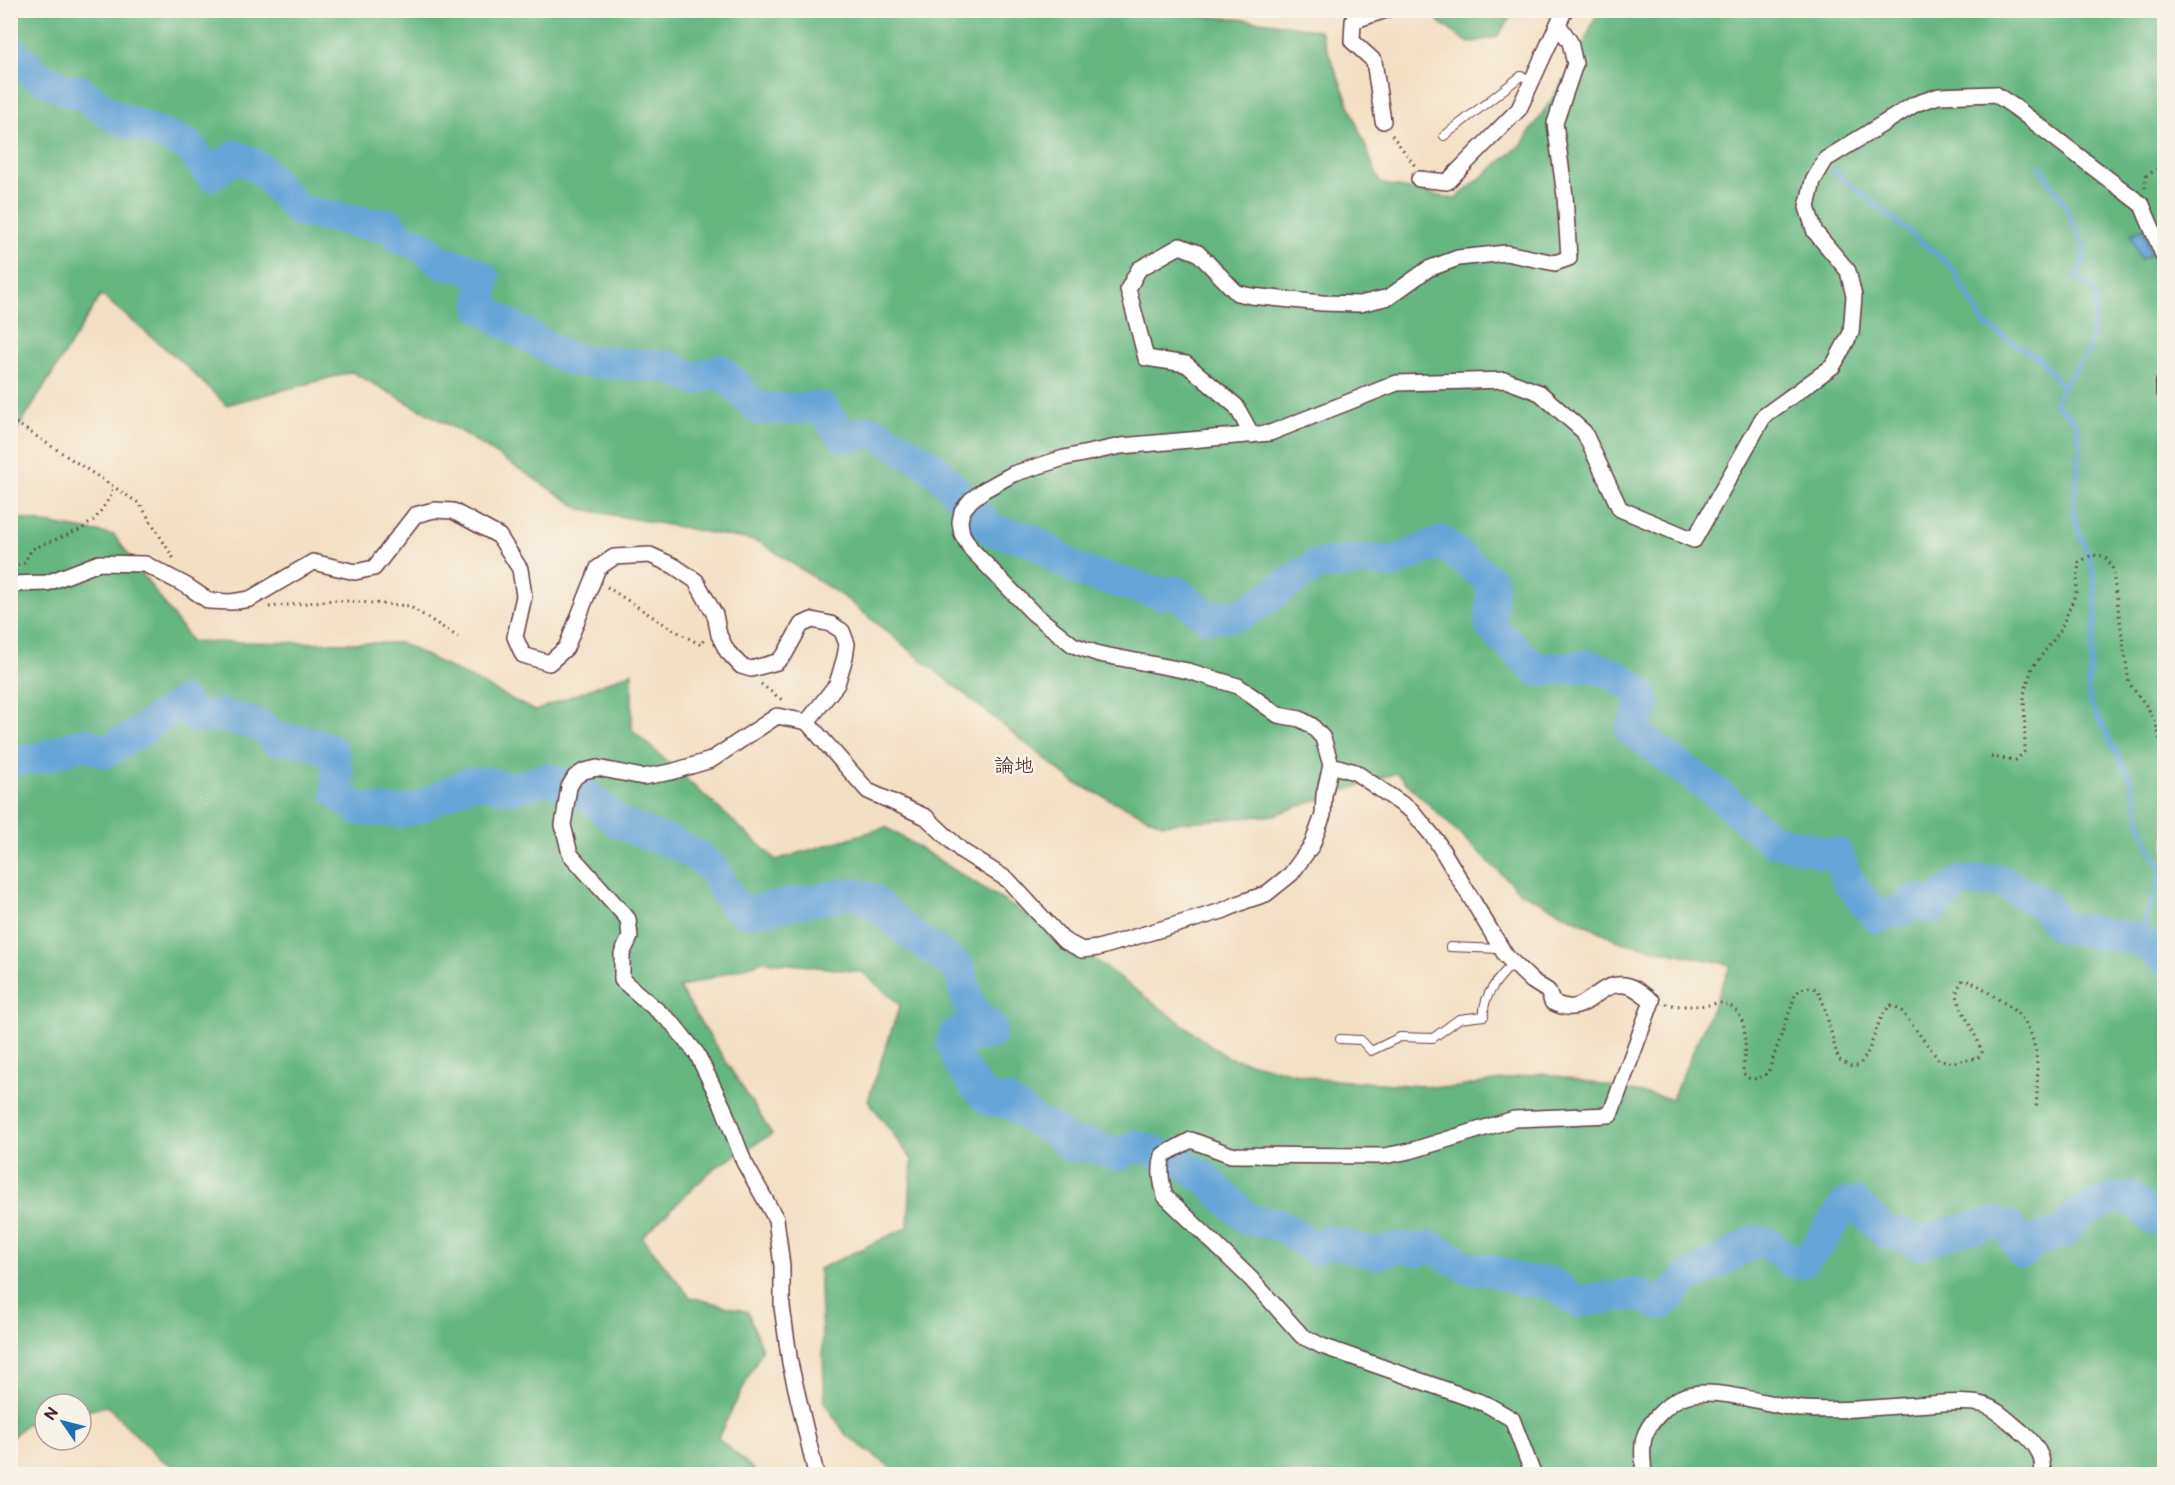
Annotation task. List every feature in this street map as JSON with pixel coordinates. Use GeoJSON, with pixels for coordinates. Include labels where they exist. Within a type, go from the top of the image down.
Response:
{"type":"FeatureCollection","features":[{"type":"Feature","properties":{"kind":"street"},"geometry":{"type":"LineString","coordinates":[[1383,121],[1374,61],[1352,41],[1352,16],[1386,10]]}},
{"type":"Feature","properties":{"kind":"street"},"geometry":{"type":"LineString","coordinates":[[1419,180],[1447,182],[1520,109],[1561,17]]}},
{"type":"Feature","properties":{"kind":"street"},"geometry":{"type":"LineString","coordinates":[[1252,435],[1236,406],[1186,364],[1146,358],[1128,289],[1139,269],[1180,246],[1198,253],[1237,293],[1296,301],[1360,304],[1389,297],[1428,268],[1458,258],[1506,253],[1555,263],[1569,258],[1565,196],[1556,123],[1575,64],[1561,17]]}},
{"type":"Feature","properties":{"kind":"street"},"geometry":{"type":"LineString","coordinates":[[816,1474],[790,1363],[782,1307],[782,1266],[776,1219],[744,1162],[723,1107],[697,1054],[673,1024],[622,980],[622,954],[630,937],[628,919],[570,854],[563,825],[569,787],[575,777],[584,771],[597,768],[643,777],[671,772],[711,760],[777,716],[807,722],[868,791],[926,817],[962,851],[1008,880],[1063,940],[1082,950],[1098,948],[1222,912],[1266,894],[1291,874],[1312,845],[1323,815],[1324,795],[1331,765],[1323,738],[1311,725],[1300,719],[1278,715],[1238,687],[1188,671],[1099,654],[1073,645],[1033,613],[982,563],[962,534],[960,522],[963,511],[971,500],[984,490],[1029,467],[1121,446],[1270,433],[1397,383],[1506,380],[1540,393],[1584,432],[1620,509],[1694,540],[1764,416],[1833,366],[1851,333],[1854,296],[1848,271],[1815,232],[1807,207],[1812,181],[1826,159],[1915,104],[1940,96],[1995,94],[2142,205],[2164,258]]}},
{"type":"Feature","properties":{"kind":"street"},"geometry":{"type":"LineString","coordinates":[[2164,382],[2164,392]]}},
{"type":"Feature","properties":{"kind":"street"},"geometry":{"type":"LineString","coordinates":[[10,584],[47,583],[99,563],[145,564],[209,601],[242,601],[250,599],[313,562],[355,572],[374,568],[415,515],[434,510],[453,511],[499,536],[520,569],[524,596],[515,637],[523,656],[549,663],[566,648],[598,568],[614,557],[650,555],[674,566],[696,581],[716,619],[719,635],[727,651],[741,666],[751,669],[777,662],[785,654],[801,626],[812,620],[831,624],[842,631],[847,644],[845,657],[837,684],[807,722]]}},
{"type":"Feature","properties":{"kind":"street"},"geometry":{"type":"LineString","coordinates":[[1331,765],[1355,772],[1412,811],[1426,826],[1501,949],[1512,964],[1548,991],[1552,1002],[1567,1008],[1580,1007],[1599,992],[1621,984],[1632,986],[1652,1001],[1611,1115],[1514,1119],[1384,1156],[1231,1155],[1191,1140],[1163,1155],[1160,1168],[1165,1196],[1251,1279],[1302,1336],[1322,1346],[1486,1404],[1512,1419],[1533,1474]]}},
{"type":"Feature","properties":{"kind":"street"},"geometry":{"type":"LineString","coordinates":[[1644,1474],[1642,1450],[1645,1435],[1655,1419],[1681,1397],[1715,1394],[1801,1409],[1834,1410],[1941,1403],[1980,1404],[1995,1410],[2030,1438],[2039,1449],[2042,1474]]}},
{"type":"Feature","properties":{"kind":"lane"},"geometry":{"type":"LineString","coordinates":[[1444,136],[1521,76],[1533,80]]}},
{"type":"Feature","properties":{"kind":"lane"},"geometry":{"type":"LineString","coordinates":[[1450,947],[1501,949]]}},
{"type":"Feature","properties":{"kind":"lane"},"geometry":{"type":"LineString","coordinates":[[1340,1039],[1361,1040],[1371,1051],[1400,1037],[1433,1038],[1459,1019],[1484,1016],[1483,1004],[1499,977],[1512,964]]}},
{"type":"Feature","properties":{"kind":"path"},"geometry":{"type":"LineString","coordinates":[[1383,121],[1414,163],[1419,180]]}},
{"type":"Feature","properties":{"kind":"path"},"geometry":{"type":"LineString","coordinates":[[2142,205],[2146,176],[2157,169]]}},
{"type":"Feature","properties":{"kind":"path"},"geometry":{"type":"LineString","coordinates":[[15,423],[140,504],[180,568]]}},
{"type":"Feature","properties":{"kind":"path"},"geometry":{"type":"LineString","coordinates":[[10,567],[24,563],[32,549],[82,529],[96,518],[112,494],[111,484]]}},
{"type":"Feature","properties":{"kind":"path"},"geometry":{"type":"LineString","coordinates":[[1991,757],[2016,760],[2025,751],[2025,694],[2032,668],[2060,631],[2076,593],[2079,562],[2092,555],[2104,556],[2112,566],[2129,683],[2148,708],[2156,725],[2164,754]]}},
{"type":"Feature","properties":{"kind":"path"},"geometry":{"type":"LineString","coordinates":[[595,576],[615,593],[701,645],[716,619]]}},
{"type":"Feature","properties":{"kind":"path"},"geometry":{"type":"LineString","coordinates":[[242,601],[250,610],[334,600],[409,606],[458,637]]}},
{"type":"Feature","properties":{"kind":"path"},"geometry":{"type":"LineString","coordinates":[[1652,1001],[1680,1007],[1722,1003],[1733,1009],[1741,1016],[1744,1030],[1743,1073],[1749,1078],[1758,1080],[1768,1073],[1796,993],[1803,987],[1818,990],[1838,1059],[1850,1066],[1858,1066],[1866,1059],[1880,1020],[1891,1005],[1900,1009],[1939,1060],[1954,1062],[1978,1058],[1982,1052],[1979,1041],[1957,996],[1958,987],[1963,980],[1974,982],[2019,1014],[2025,1022],[2035,1052],[2036,1108]]}},
{"type":"Feature","properties":{"kind":"green space"},"geometry":{"type":"Polygon","coordinates":[[[1182,10],[1193,15],[1269,22],[1320,31],[1380,183],[1455,199],[1522,144],[1575,64],[1598,11],[2164,11],[2164,1474],[900,1474],[846,1435],[825,1403],[819,1269],[908,1227],[912,1160],[868,1100],[900,1005],[862,972],[764,961],[679,988],[772,1134],[713,1169],[642,1237],[690,1297],[748,1312],[762,1350],[718,1438],[759,1474],[189,1474],[160,1459],[107,1406],[93,1409],[93,1392],[33,1392],[33,1423],[26,1424],[11,1438],[11,517],[114,535],[192,642],[401,643],[535,711],[632,672],[632,730],[776,860],[886,827],[1082,950],[1227,1057],[1320,1079],[1452,1088],[1543,1073],[1672,1099],[1731,965],[1621,942],[1520,892],[1396,773],[1274,815],[1162,824],[1075,783],[845,598],[760,542],[581,509],[465,434],[352,372],[226,405],[183,363],[101,295],[11,440],[11,11],[1182,10]]]}},
{"type":"Feature","properties":{"kind":"green space"},"geometry":{"type":"Polygon","coordinates":[[[1431,11],[1515,11],[1497,37],[1469,43],[1440,23],[1431,11]]]}},
{"type":"Feature","properties":{"kind":"water"},"geometry":{"type":"Polygon","coordinates":[[[2143,229],[2151,255],[2140,259],[2131,234],[2143,229]]]}},
{"type":"Feature","properties":{"kind":"waterway"},"geometry":{"type":"LineString","coordinates":[[10,50],[36,75],[68,91],[79,91],[115,117],[188,145],[211,175],[236,156],[261,169],[299,211],[374,225],[389,224],[399,237],[422,246],[442,263],[463,267],[484,278],[481,307],[570,360],[669,367],[695,379],[720,370],[759,409],[822,408],[844,437],[873,431],[933,467],[993,531],[1030,539],[1079,571],[1162,594],[1176,592],[1207,617],[1241,615],[1317,565],[1371,560],[1391,563],[1442,542],[1492,582],[1491,627],[1537,670],[1591,666],[1614,674],[1639,692],[1645,703],[1631,730],[1723,798],[1771,840],[1822,853],[1837,854],[1848,881],[1878,918],[1903,910],[1917,899],[1931,909],[1959,883],[2000,880],[2046,907],[2061,927],[2139,940],[2164,959]]}},
{"type":"Feature","properties":{"kind":"waterway"},"geometry":{"type":"LineString","coordinates":[[2039,165],[2063,201],[2084,246],[2086,253],[2076,280],[2091,285],[2096,300],[2095,319],[2088,353],[2062,387],[2055,404],[2075,421],[2081,447],[2073,507],[2093,569],[2097,611],[2088,690],[2091,704],[2132,782],[2142,826],[2162,870],[2139,940]]}},
{"type":"Feature","properties":{"kind":"waterway"},"geometry":{"type":"LineString","coordinates":[[1834,171],[1951,266],[1985,325],[2040,359],[2062,387]]}},
{"type":"Feature","properties":{"kind":"waterway"},"geometry":{"type":"LineString","coordinates":[[10,761],[39,758],[85,743],[105,752],[135,735],[183,702],[197,718],[220,715],[261,726],[276,740],[306,742],[333,752],[338,774],[337,793],[358,809],[403,812],[420,807],[469,783],[488,783],[509,789],[548,779],[588,796],[618,822],[669,841],[694,854],[713,869],[733,904],[746,912],[851,894],[871,899],[906,931],[959,968],[969,1005],[978,1017],[991,1027],[990,1034],[956,1033],[952,1044],[961,1066],[974,1085],[989,1100],[1009,1102],[1037,1123],[1052,1129],[1072,1147],[1086,1144],[1117,1155],[1136,1146],[1188,1167],[1206,1179],[1249,1220],[1279,1225],[1315,1250],[1327,1241],[1375,1254],[1401,1247],[1418,1251],[1432,1247],[1470,1269],[1490,1270],[1524,1281],[1552,1283],[1577,1302],[1636,1294],[1661,1305],[1683,1282],[1756,1241],[1770,1243],[1789,1261],[1800,1263],[1817,1247],[1846,1204],[1855,1203],[1887,1234],[1902,1235],[1919,1244],[1957,1231],[1995,1223],[2008,1226],[2023,1253],[2033,1241],[2065,1232],[2076,1216],[2114,1198],[2132,1199],[2153,1219],[2164,1211]]}},
{"type":"Feature","properties":{"kind":"district","name":"論地"},"geometry":{"type":"Point","coordinates":[1014,765]}}]}
